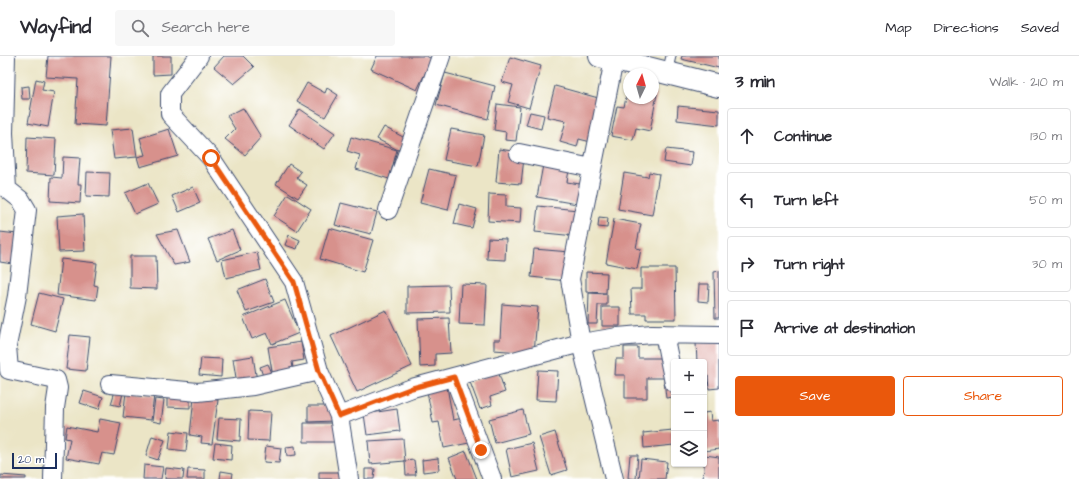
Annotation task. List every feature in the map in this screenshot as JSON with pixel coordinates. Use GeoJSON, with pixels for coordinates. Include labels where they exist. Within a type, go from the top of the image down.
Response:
{"type":"FeatureCollection","features":[{"type":"Feature","properties":{"kind":"highway"},"geometry":{"type":"LineString","coordinates":[[607,58],[669,65],[719,86]]}},
{"type":"Feature","properties":{"kind":"street"},"geometry":{"type":"LineString","coordinates":[[6,56],[4,133],[7,189],[21,200],[27,210],[17,296],[7,346],[9,370],[56,380],[58,388],[55,408],[53,479]]}},
{"type":"Feature","properties":{"kind":"street"},"geometry":{"type":"LineString","coordinates":[[199,56],[170,94],[170,114],[211,158],[294,282],[319,371],[339,416],[349,479]]}},
{"type":"Feature","properties":{"kind":"street"},"geometry":{"type":"LineString","coordinates":[[388,210],[441,56]]}},
{"type":"Feature","properties":{"kind":"street"},"geometry":{"type":"LineString","coordinates":[[607,58],[592,168],[570,279],[581,343],[614,479]]}},
{"type":"Feature","properties":{"kind":"street"},"geometry":{"type":"LineString","coordinates":[[519,153],[592,168]]}},
{"type":"Feature","properties":{"kind":"street"},"geometry":{"type":"LineString","coordinates":[[339,416],[412,388],[581,343],[618,337],[664,334],[719,335]]}},
{"type":"Feature","properties":{"kind":"street"},"geometry":{"type":"LineString","coordinates":[[664,334],[671,368]]}},
{"type":"Feature","properties":{"kind":"street"},"geometry":{"type":"LineString","coordinates":[[110,384],[198,392],[253,386],[319,371]]}},
{"type":"Feature","properties":{"kind":"street"},"geometry":{"type":"LineString","coordinates":[[454,377],[492,479]]}},
{"type":"Feature","properties":{"kind":"building"},"geometry":{"type":"Polygon","coordinates":[[[48,56],[111,56],[106,126],[75,124],[78,79],[46,77],[48,56]]]}},
{"type":"Feature","properties":{"kind":"building"},"geometry":{"type":"Polygon","coordinates":[[[153,56],[171,56],[171,74],[153,75],[153,56]]]}},
{"type":"Feature","properties":{"kind":"building"},"geometry":{"type":"Polygon","coordinates":[[[224,56],[243,56],[254,67],[234,84],[214,67],[224,56]]]}},
{"type":"Feature","properties":{"kind":"building"},"geometry":{"type":"Polygon","coordinates":[[[377,56],[426,56],[432,59],[417,90],[371,69],[377,56]]]}},
{"type":"Feature","properties":{"kind":"building"},"geometry":{"type":"Polygon","coordinates":[[[682,56],[719,56],[719,68],[681,59],[682,56]]]}},
{"type":"Feature","properties":{"kind":"building"},"geometry":{"type":"Polygon","coordinates":[[[510,57],[541,66],[529,108],[508,102],[513,85],[502,82],[510,57]]]}},
{"type":"Feature","properties":{"kind":"building"},"geometry":{"type":"Polygon","coordinates":[[[445,73],[495,86],[488,119],[436,105],[445,73]]]}},
{"type":"Feature","properties":{"kind":"building"},"geometry":{"type":"Polygon","coordinates":[[[36,79],[44,81],[42,90],[54,92],[48,127],[28,123],[36,79]]]}},
{"type":"Feature","properties":{"kind":"building"},"geometry":{"type":"Polygon","coordinates":[[[307,83],[325,93],[327,88],[338,95],[325,117],[297,101],[307,83]]]}},
{"type":"Feature","properties":{"kind":"building"},"geometry":{"type":"Polygon","coordinates":[[[29,86],[30,99],[22,99],[21,87],[29,86]]]}},
{"type":"Feature","properties":{"kind":"building"},"geometry":{"type":"Polygon","coordinates":[[[555,86],[602,99],[591,142],[579,139],[577,147],[560,142],[566,121],[547,117],[555,86]]]}},
{"type":"Feature","properties":{"kind":"building"},"geometry":{"type":"Polygon","coordinates":[[[497,104],[520,107],[516,141],[505,140],[506,132],[494,130],[497,104]]]}},
{"type":"Feature","properties":{"kind":"building"},"geometry":{"type":"Polygon","coordinates":[[[625,104],[655,104],[650,131],[636,128],[633,140],[611,136],[617,106],[624,107],[625,104]]]}},
{"type":"Feature","properties":{"kind":"building"},"geometry":{"type":"Polygon","coordinates":[[[678,106],[719,110],[719,125],[677,120],[678,106]]]}},
{"type":"Feature","properties":{"kind":"building"},"geometry":{"type":"Polygon","coordinates":[[[243,108],[261,137],[245,155],[225,139],[235,129],[227,116],[243,108]]]}},
{"type":"Feature","properties":{"kind":"building"},"geometry":{"type":"Polygon","coordinates":[[[300,109],[335,133],[324,149],[289,125],[300,109]]]}},
{"type":"Feature","properties":{"kind":"building"},"geometry":{"type":"Polygon","coordinates":[[[530,112],[544,115],[541,129],[526,125],[530,112]]]}},
{"type":"Feature","properties":{"kind":"building"},"geometry":{"type":"Polygon","coordinates":[[[384,127],[405,138],[398,150],[377,139],[384,127]]]}},
{"type":"Feature","properties":{"kind":"building"},"geometry":{"type":"Polygon","coordinates":[[[133,128],[137,157],[114,159],[110,130],[133,128]]]}},
{"type":"Feature","properties":{"kind":"building"},"geometry":{"type":"Polygon","coordinates":[[[169,129],[178,156],[140,167],[137,157],[145,155],[140,138],[169,129]]]}},
{"type":"Feature","properties":{"kind":"building"},"geometry":{"type":"Polygon","coordinates":[[[451,129],[484,135],[478,166],[444,160],[451,129]]]}},
{"type":"Feature","properties":{"kind":"building"},"geometry":{"type":"Polygon","coordinates":[[[27,137],[56,139],[54,175],[26,173],[27,137]]]}},
{"type":"Feature","properties":{"kind":"building"},"geometry":{"type":"Polygon","coordinates":[[[351,137],[397,150],[389,179],[356,169],[360,155],[347,151],[351,137]]]}},
{"type":"Feature","properties":{"kind":"building"},"geometry":{"type":"Polygon","coordinates":[[[499,149],[512,151],[511,157],[524,158],[521,184],[496,182],[499,149]]]}},
{"type":"Feature","properties":{"kind":"building"},"geometry":{"type":"Polygon","coordinates":[[[666,149],[693,152],[691,166],[664,162],[666,149]]]}},
{"type":"Feature","properties":{"kind":"building"},"geometry":{"type":"Polygon","coordinates":[[[63,157],[80,158],[78,184],[81,184],[80,203],[50,201],[51,177],[62,178],[63,157]]]}},
{"type":"Feature","properties":{"kind":"building"},"geometry":{"type":"Polygon","coordinates":[[[289,164],[301,172],[296,178],[307,185],[298,198],[276,184],[289,164]]]}},
{"type":"Feature","properties":{"kind":"building"},"geometry":{"type":"Polygon","coordinates":[[[543,165],[569,170],[567,182],[580,184],[577,204],[537,197],[543,165]]]}},
{"type":"Feature","properties":{"kind":"building"},"geometry":{"type":"Polygon","coordinates":[[[429,169],[456,175],[448,210],[420,203],[429,169]]]}},
{"type":"Feature","properties":{"kind":"building"},"geometry":{"type":"Polygon","coordinates":[[[87,172],[110,173],[109,197],[86,196],[87,172]]]}},
{"type":"Feature","properties":{"kind":"building"},"geometry":{"type":"Polygon","coordinates":[[[649,172],[659,174],[652,215],[618,209],[624,173],[648,177],[649,172]]]}},
{"type":"Feature","properties":{"kind":"building"},"geometry":{"type":"Polygon","coordinates":[[[148,183],[158,204],[135,214],[125,193],[148,183]]]}},
{"type":"Feature","properties":{"kind":"building"},"geometry":{"type":"Polygon","coordinates":[[[193,187],[200,203],[179,212],[172,196],[193,187]]]}},
{"type":"Feature","properties":{"kind":"building"},"geometry":{"type":"Polygon","coordinates":[[[288,194],[311,209],[297,231],[274,216],[288,194]]]}},
{"type":"Feature","properties":{"kind":"building"},"geometry":{"type":"Polygon","coordinates":[[[489,194],[506,195],[506,207],[521,208],[520,223],[488,221],[489,194]]]}},
{"type":"Feature","properties":{"kind":"building"},"geometry":{"type":"Polygon","coordinates":[[[341,203],[377,212],[371,234],[335,225],[341,203]]]}},
{"type":"Feature","properties":{"kind":"building"},"geometry":{"type":"Polygon","coordinates":[[[459,204],[477,209],[472,228],[454,224],[459,204]]]}},
{"type":"Feature","properties":{"kind":"building"},"geometry":{"type":"Polygon","coordinates":[[[538,206],[578,210],[575,236],[535,232],[538,206]]]}},
{"type":"Feature","properties":{"kind":"building"},"geometry":{"type":"Polygon","coordinates":[[[83,214],[85,251],[59,252],[57,216],[83,214]]]}},
{"type":"Feature","properties":{"kind":"building"},"geometry":{"type":"Polygon","coordinates":[[[599,217],[608,218],[607,228],[598,227],[599,217]]]}},
{"type":"Feature","properties":{"kind":"building"},"geometry":{"type":"Polygon","coordinates":[[[614,219],[641,224],[636,248],[641,249],[637,269],[606,263],[614,219]]]}},
{"type":"Feature","properties":{"kind":"building"},"geometry":{"type":"Polygon","coordinates":[[[329,228],[373,240],[363,272],[320,259],[329,228]]]}},
{"type":"Feature","properties":{"kind":"building"},"geometry":{"type":"Polygon","coordinates":[[[178,230],[190,262],[174,265],[157,234],[178,230]]]}},
{"type":"Feature","properties":{"kind":"building"},"geometry":{"type":"Polygon","coordinates":[[[232,230],[240,250],[217,260],[208,239],[232,230]]]}},
{"type":"Feature","properties":{"kind":"building"},"geometry":{"type":"Polygon","coordinates":[[[0,232],[17,234],[13,264],[0,262],[0,232]]]}},
{"type":"Feature","properties":{"kind":"building"},"geometry":{"type":"Polygon","coordinates":[[[289,235],[300,240],[297,249],[285,245],[289,235]]]}},
{"type":"Feature","properties":{"kind":"building"},"geometry":{"type":"Polygon","coordinates":[[[488,238],[506,239],[505,260],[487,259],[488,238]]]}},
{"type":"Feature","properties":{"kind":"building"},"geometry":{"type":"Polygon","coordinates":[[[534,249],[570,252],[567,281],[531,277],[534,249]]]}},
{"type":"Feature","properties":{"kind":"building"},"geometry":{"type":"Polygon","coordinates":[[[257,252],[261,270],[226,278],[222,260],[257,252]]]}},
{"type":"Feature","properties":{"kind":"building"},"geometry":{"type":"Polygon","coordinates":[[[130,256],[156,256],[157,289],[130,288],[130,256]]]}},
{"type":"Feature","properties":{"kind":"building"},"geometry":{"type":"Polygon","coordinates":[[[61,259],[97,263],[94,285],[98,286],[96,300],[57,295],[61,259]]]}},
{"type":"Feature","properties":{"kind":"building"},"geometry":{"type":"Polygon","coordinates":[[[641,268],[675,268],[676,319],[646,319],[646,314],[632,314],[631,289],[641,289],[641,268]]]}},
{"type":"Feature","properties":{"kind":"building"},"geometry":{"type":"Polygon","coordinates":[[[719,271],[719,318],[715,318],[714,272],[719,271]]]}},
{"type":"Feature","properties":{"kind":"building"},"geometry":{"type":"Polygon","coordinates":[[[586,272],[607,273],[606,293],[586,292],[586,272]]]}},
{"type":"Feature","properties":{"kind":"building"},"geometry":{"type":"Polygon","coordinates":[[[265,279],[274,302],[246,312],[237,290],[265,279]]]}},
{"type":"Feature","properties":{"kind":"building"},"geometry":{"type":"Polygon","coordinates":[[[461,284],[487,285],[485,325],[459,324],[461,284]]]}},
{"type":"Feature","properties":{"kind":"building"},"geometry":{"type":"Polygon","coordinates":[[[699,284],[709,284],[708,302],[698,301],[699,284]]]}},
{"type":"Feature","properties":{"kind":"building"},"geometry":{"type":"Polygon","coordinates":[[[449,285],[450,312],[407,313],[407,286],[449,285]]]}},
{"type":"Feature","properties":{"kind":"building"},"geometry":{"type":"Polygon","coordinates":[[[39,293],[63,299],[55,331],[31,324],[39,293]]]}},
{"type":"Feature","properties":{"kind":"building"},"geometry":{"type":"Polygon","coordinates":[[[589,293],[607,294],[607,305],[598,305],[597,324],[588,324],[589,293]]]}},
{"type":"Feature","properties":{"kind":"building"},"geometry":{"type":"Polygon","coordinates":[[[285,300],[299,333],[272,344],[267,333],[252,339],[243,317],[285,300]]]}},
{"type":"Feature","properties":{"kind":"building"},"geometry":{"type":"Polygon","coordinates":[[[502,304],[538,307],[534,353],[494,350],[494,340],[500,340],[502,304]]]}},
{"type":"Feature","properties":{"kind":"building"},"geometry":{"type":"Polygon","coordinates":[[[602,307],[620,307],[620,326],[602,326],[602,307]]]}},
{"type":"Feature","properties":{"kind":"building"},"geometry":{"type":"Polygon","coordinates":[[[386,310],[412,366],[357,392],[331,336],[386,310]]]}},
{"type":"Feature","properties":{"kind":"building"},"geometry":{"type":"Polygon","coordinates":[[[449,318],[451,353],[435,354],[435,366],[420,367],[418,319],[449,318]]]}},
{"type":"Feature","properties":{"kind":"building"},"geometry":{"type":"Polygon","coordinates":[[[70,335],[90,337],[86,371],[66,369],[70,335]]]}},
{"type":"Feature","properties":{"kind":"building"},"geometry":{"type":"Polygon","coordinates":[[[301,342],[304,360],[292,362],[294,374],[273,377],[268,347],[301,342]]]}},
{"type":"Feature","properties":{"kind":"building"},"geometry":{"type":"Polygon","coordinates":[[[719,342],[719,388],[709,389],[707,359],[697,359],[696,343],[719,342]]]}},
{"type":"Feature","properties":{"kind":"building"},"geometry":{"type":"Polygon","coordinates":[[[624,347],[638,347],[638,358],[668,358],[668,378],[647,378],[647,398],[625,398],[625,375],[615,375],[616,359],[624,359],[624,347]]]}},
{"type":"Feature","properties":{"kind":"building"},"geometry":{"type":"Polygon","coordinates":[[[253,356],[257,381],[237,384],[233,359],[253,356]]]}},
{"type":"Feature","properties":{"kind":"building"},"geometry":{"type":"Polygon","coordinates":[[[201,358],[222,359],[221,377],[199,375],[201,358]]]}},
{"type":"Feature","properties":{"kind":"building"},"geometry":{"type":"Polygon","coordinates":[[[268,364],[273,375],[264,379],[260,367],[268,364]]]}},
{"type":"Feature","properties":{"kind":"building"},"geometry":{"type":"Polygon","coordinates":[[[538,370],[558,371],[556,401],[536,400],[538,370]]]}},
{"type":"Feature","properties":{"kind":"building"},"geometry":{"type":"Polygon","coordinates":[[[498,371],[505,392],[490,397],[492,405],[480,409],[470,382],[498,371]]]}},
{"type":"Feature","properties":{"kind":"building"},"geometry":{"type":"Polygon","coordinates":[[[670,379],[671,397],[666,398],[664,380],[670,379]]]}},
{"type":"Feature","properties":{"kind":"building"},"geometry":{"type":"Polygon","coordinates":[[[447,387],[453,420],[468,417],[474,442],[444,448],[439,422],[433,423],[427,391],[447,387]]]}},
{"type":"Feature","properties":{"kind":"building"},"geometry":{"type":"Polygon","coordinates":[[[84,391],[103,397],[99,409],[80,403],[84,391]]]}},
{"type":"Feature","properties":{"kind":"building"},"geometry":{"type":"Polygon","coordinates":[[[115,391],[123,393],[120,406],[111,404],[115,391]]]}},
{"type":"Feature","properties":{"kind":"building"},"geometry":{"type":"Polygon","coordinates":[[[126,392],[154,395],[151,420],[123,417],[126,392]]]}},
{"type":"Feature","properties":{"kind":"building"},"geometry":{"type":"Polygon","coordinates":[[[167,398],[190,399],[190,408],[167,407],[167,398]]]}},
{"type":"Feature","properties":{"kind":"building"},"geometry":{"type":"Polygon","coordinates":[[[194,398],[218,400],[212,444],[201,443],[202,437],[190,435],[194,398]]]}},
{"type":"Feature","properties":{"kind":"building"},"geometry":{"type":"Polygon","coordinates":[[[155,399],[164,400],[161,423],[152,421],[155,399]]]}},
{"type":"Feature","properties":{"kind":"building"},"geometry":{"type":"Polygon","coordinates":[[[308,406],[333,406],[334,421],[308,422],[308,406]]]}},
{"type":"Feature","properties":{"kind":"building"},"geometry":{"type":"Polygon","coordinates":[[[397,409],[400,431],[367,435],[364,414],[397,409]]]}},
{"type":"Feature","properties":{"kind":"building"},"geometry":{"type":"Polygon","coordinates":[[[523,410],[529,434],[495,443],[489,419],[523,410]]]}},
{"type":"Feature","properties":{"kind":"building"},"geometry":{"type":"Polygon","coordinates":[[[249,411],[271,412],[269,441],[248,440],[249,411]]]}},
{"type":"Feature","properties":{"kind":"building"},"geometry":{"type":"Polygon","coordinates":[[[707,412],[710,412],[711,421],[719,420],[719,449],[707,451],[707,412]]]}},
{"type":"Feature","properties":{"kind":"building"},"geometry":{"type":"Polygon","coordinates":[[[219,418],[241,419],[240,441],[217,439],[219,418]]]}},
{"type":"Feature","properties":{"kind":"building"},"geometry":{"type":"Polygon","coordinates":[[[100,419],[121,423],[114,455],[102,453],[99,464],[66,458],[70,439],[65,438],[67,426],[97,432],[100,419]]]}},
{"type":"Feature","properties":{"kind":"building"},"geometry":{"type":"Polygon","coordinates":[[[304,423],[337,423],[337,442],[304,442],[304,423]]]}},
{"type":"Feature","properties":{"kind":"building"},"geometry":{"type":"Polygon","coordinates":[[[671,430],[671,445],[644,448],[643,433],[671,430]]]}},
{"type":"Feature","properties":{"kind":"building"},"geometry":{"type":"Polygon","coordinates":[[[171,431],[188,433],[186,451],[169,449],[171,431]]]}},
{"type":"Feature","properties":{"kind":"building"},"geometry":{"type":"Polygon","coordinates":[[[555,432],[567,470],[551,475],[539,437],[555,432]]]}},
{"type":"Feature","properties":{"kind":"building"},"geometry":{"type":"Polygon","coordinates":[[[152,436],[165,440],[158,460],[146,456],[152,436]]]}},
{"type":"Feature","properties":{"kind":"building"},"geometry":{"type":"Polygon","coordinates":[[[403,439],[405,461],[370,464],[368,441],[403,439]]]}},
{"type":"Feature","properties":{"kind":"building"},"geometry":{"type":"Polygon","coordinates":[[[215,443],[232,445],[231,460],[213,458],[215,443]]]}},
{"type":"Feature","properties":{"kind":"building"},"geometry":{"type":"Polygon","coordinates":[[[532,443],[539,471],[512,477],[506,449],[532,443]]]}},
{"type":"Feature","properties":{"kind":"building"},"geometry":{"type":"Polygon","coordinates":[[[266,446],[281,448],[279,463],[264,462],[266,446]]]}},
{"type":"Feature","properties":{"kind":"building"},"geometry":{"type":"Polygon","coordinates":[[[295,446],[296,455],[287,456],[286,447],[295,446]]]}},
{"type":"Feature","properties":{"kind":"building"},"geometry":{"type":"Polygon","coordinates":[[[466,451],[477,479],[457,479],[449,458],[466,451]]]}},
{"type":"Feature","properties":{"kind":"building"},"geometry":{"type":"Polygon","coordinates":[[[630,455],[638,455],[636,479],[628,478],[630,455]]]}},
{"type":"Feature","properties":{"kind":"building"},"geometry":{"type":"Polygon","coordinates":[[[707,455],[719,457],[719,479],[703,479],[704,467],[707,467],[707,455]]]}},
{"type":"Feature","properties":{"kind":"building"},"geometry":{"type":"Polygon","coordinates":[[[438,458],[439,470],[423,472],[422,460],[438,458]]]}},
{"type":"Feature","properties":{"kind":"building"},"geometry":{"type":"Polygon","coordinates":[[[641,459],[667,462],[665,479],[639,479],[641,459]]]}},
{"type":"Feature","properties":{"kind":"building"},"geometry":{"type":"Polygon","coordinates":[[[414,460],[416,475],[406,475],[405,461],[414,460]]]}},
{"type":"Feature","properties":{"kind":"building"},"geometry":{"type":"Polygon","coordinates":[[[144,465],[163,467],[161,479],[143,479],[144,465]]]}},
{"type":"Feature","properties":{"kind":"building"},"geometry":{"type":"Polygon","coordinates":[[[166,468],[184,470],[183,479],[165,479],[166,468]]]}},
{"type":"Feature","properties":{"kind":"building"},"geometry":{"type":"Polygon","coordinates":[[[188,469],[205,470],[205,479],[187,479],[188,469]]]}},
{"type":"Feature","properties":{"kind":"building"},"geometry":{"type":"Polygon","coordinates":[[[365,469],[375,469],[374,479],[365,479],[365,469]]]}},
{"type":"Feature","properties":{"kind":"building"},"geometry":{"type":"Polygon","coordinates":[[[221,471],[233,473],[232,479],[220,479],[221,471]]]}},
{"type":"Feature","properties":{"kind":"building"},"geometry":{"type":"Polygon","coordinates":[[[319,472],[344,472],[344,479],[319,479],[319,472]]]}},
{"type":"Feature","properties":{"kind":"building"},"geometry":{"type":"Polygon","coordinates":[[[1,475],[26,477],[26,479],[1,479],[1,475]]]}},
{"type":"Feature","properties":{"kind":"route"},"geometry":{"type":"LineString","coordinates":[[211,158],[294,282],[319,371],[339,416],[412,388],[454,377],[481,450]]}}]}
